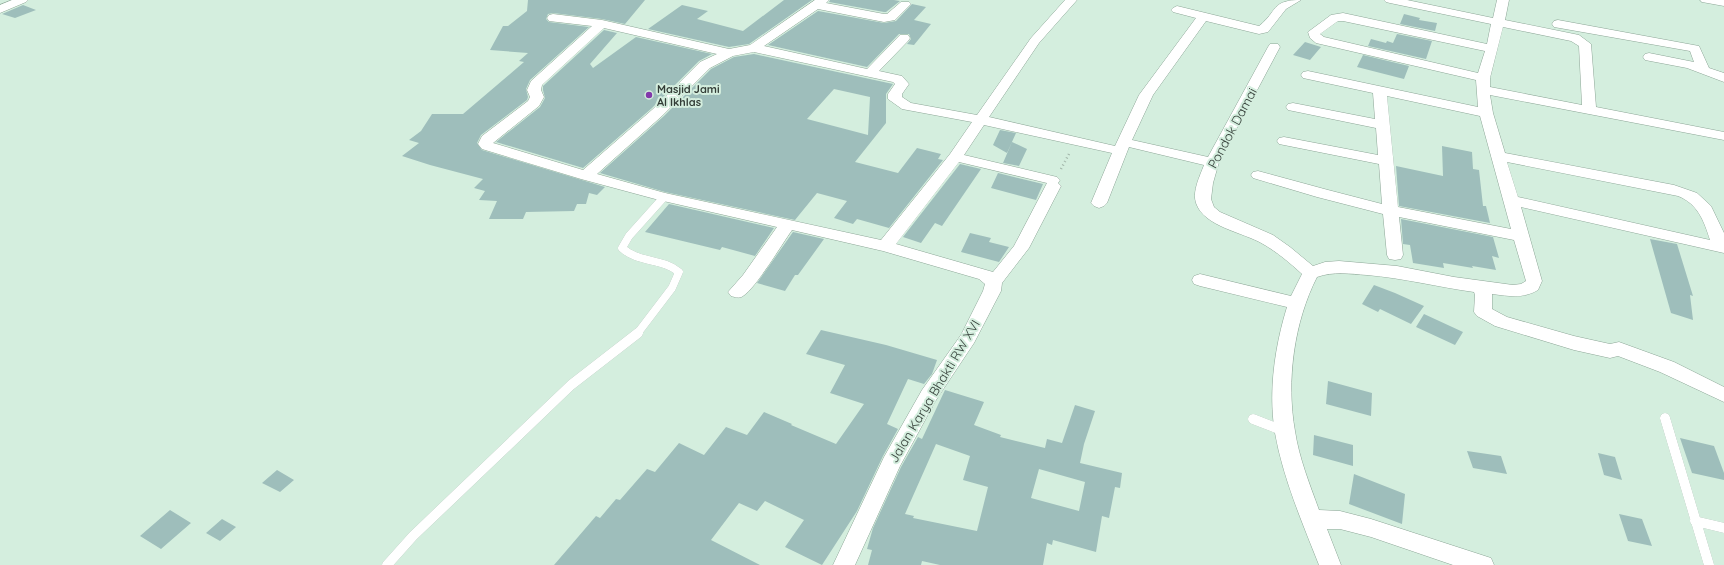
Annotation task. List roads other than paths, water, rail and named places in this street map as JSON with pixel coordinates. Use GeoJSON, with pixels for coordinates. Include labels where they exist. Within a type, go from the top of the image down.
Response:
{"type":"FeatureCollection","features":[{"type":"Feature","properties":{"kind":"street"},"geometry":{"type":"LineString","coordinates":[[0,9],[22,0]]}},
{"type":"Feature","properties":{"kind":"street"},"geometry":{"type":"LineString","coordinates":[[885,246],[955,157],[982,120],[1035,41],[1071,0]]}},
{"type":"Feature","properties":{"kind":"street"},"geometry":{"type":"LineString","coordinates":[[1276,0],[1292,2]]}},
{"type":"Feature","properties":{"kind":"street"},"geometry":{"type":"LineString","coordinates":[[1390,0],[1501,12],[1692,48],[1695,49],[1703,70]]}},
{"type":"Feature","properties":{"kind":"street"},"geometry":{"type":"LineString","coordinates":[[1706,0],[1724,3]]}},
{"type":"Feature","properties":{"kind":"street"},"geometry":{"type":"LineString","coordinates":[[754,48],[820,2],[884,18],[891,17],[905,4]]}},
{"type":"Feature","properties":{"kind":"street"},"geometry":{"type":"LineString","coordinates":[[1177,10],[1259,30],[1264,29],[1282,7],[1292,2]]}},
{"type":"Feature","properties":{"kind":"street"},"geometry":{"type":"LineString","coordinates":[[1330,565],[1312,519],[1285,432],[1282,391],[1285,357],[1297,304],[1311,273],[1325,268],[1339,267],[1397,272],[1454,283],[1514,291],[1525,290],[1532,286],[1534,281],[1486,112],[1483,84],[1501,12]]}},
{"type":"Feature","properties":{"kind":"street"},"geometry":{"type":"LineString","coordinates":[[1501,12],[1574,38],[1585,44],[1589,107]]}},
{"type":"Feature","properties":{"kind":"street"},"geometry":{"type":"LineString","coordinates":[[1099,203],[1122,146],[1146,96],[1203,17]]}},
{"type":"Feature","properties":{"kind":"street"},"geometry":{"type":"LineString","coordinates":[[1492,49],[1339,17],[1314,32],[1314,35],[1320,40],[1483,84],[1724,136]]}},
{"type":"Feature","properties":{"kind":"street"},"geometry":{"type":"LineString","coordinates":[[553,18],[602,24],[729,53]]}},
{"type":"Feature","properties":{"kind":"street"},"geometry":{"type":"LineString","coordinates":[[602,24],[536,84],[534,90],[537,97],[534,103],[487,139],[484,144],[586,176],[664,197],[885,246],[985,275],[994,282]]}},
{"type":"Feature","properties":{"kind":"street"},"geometry":{"type":"LineString","coordinates":[[870,73],[904,38]]}},
{"type":"Feature","properties":{"kind":"street","name":"Pondok Damai"},"geometry":{"type":"LineString","coordinates":[[1274,46],[1212,162],[1206,179],[1203,196],[1205,206],[1215,217],[1266,238],[1311,273]]}},
{"type":"Feature","properties":{"kind":"street"},"geometry":{"type":"LineString","coordinates":[[586,176],[658,112],[706,65],[729,53],[754,48],[900,81],[902,84],[895,96],[897,101],[902,104],[1075,141],[1122,146],[1212,162]]}},
{"type":"Feature","properties":{"kind":"street"},"geometry":{"type":"LineString","coordinates":[[1649,57],[1690,65],[1724,78]]}},
{"type":"Feature","properties":{"kind":"street"},"geometry":{"type":"LineString","coordinates":[[1308,75],[1486,112]]}},
{"type":"Feature","properties":{"kind":"street"},"geometry":{"type":"LineString","coordinates":[[1380,91],[1385,161],[1395,255]]}},
{"type":"Feature","properties":{"kind":"street"},"geometry":{"type":"LineString","coordinates":[[1293,107],[1383,125]]}},
{"type":"Feature","properties":{"kind":"street"},"geometry":{"type":"LineString","coordinates":[[1284,141],[1385,161]]}},
{"type":"Feature","properties":{"kind":"street"},"geometry":{"type":"LineString","coordinates":[[1499,156],[1685,193],[1698,201],[1712,222],[1722,248]]}},
{"type":"Feature","properties":{"kind":"street","name":"Jalan Karya Bhakti RW XVI"},"geometry":{"type":"LineString","coordinates":[[844,565],[891,463],[929,395],[968,338],[992,291],[994,282],[1021,248],[1053,183],[955,157]]}},
{"type":"Feature","properties":{"kind":"street"},"geometry":{"type":"LineString","coordinates":[[1258,175],[1290,186],[1390,210],[1520,236]]}},
{"type":"Feature","properties":{"kind":"street"},"geometry":{"type":"LineString","coordinates":[[1511,200],[1722,248]]}},
{"type":"Feature","properties":{"kind":"street"},"geometry":{"type":"LineString","coordinates":[[737,292],[762,262],[788,224]]}},
{"type":"Feature","properties":{"kind":"street"},"geometry":{"type":"LineString","coordinates":[[1200,280],[1297,304]]}},
{"type":"Feature","properties":{"kind":"street"},"geometry":{"type":"LineString","coordinates":[[1481,287],[1484,295],[1483,312],[1501,322],[1574,343],[1610,351],[1619,349],[1667,367],[1724,395]]}},
{"type":"Feature","properties":{"kind":"street"},"geometry":{"type":"LineString","coordinates":[[1312,519],[1340,520],[1372,528],[1483,565]]}},
{"type":"Feature","properties":{"kind":"lane"},"geometry":{"type":"LineString","coordinates":[[387,565],[413,536],[571,385],[594,366],[636,336],[672,288],[679,272],[671,266],[631,255],[622,248],[629,236],[664,197]]}},
{"type":"Feature","properties":{"kind":"lane"},"geometry":{"type":"LineString","coordinates":[[1664,418],[1709,565]]}},
{"type":"Feature","properties":{"kind":"lane"},"geometry":{"type":"LineString","coordinates":[[1253,419],[1285,432]]}},
{"type":"Feature","properties":{"kind":"lane"},"geometry":{"type":"LineString","coordinates":[[1695,520],[1724,528]]}},
{"type":"Feature","properties":{"kind":"place","name":"Masjid Jami Al Ikhlas"},"geometry":{"type":"Point","coordinates":[649,95]}}]}
